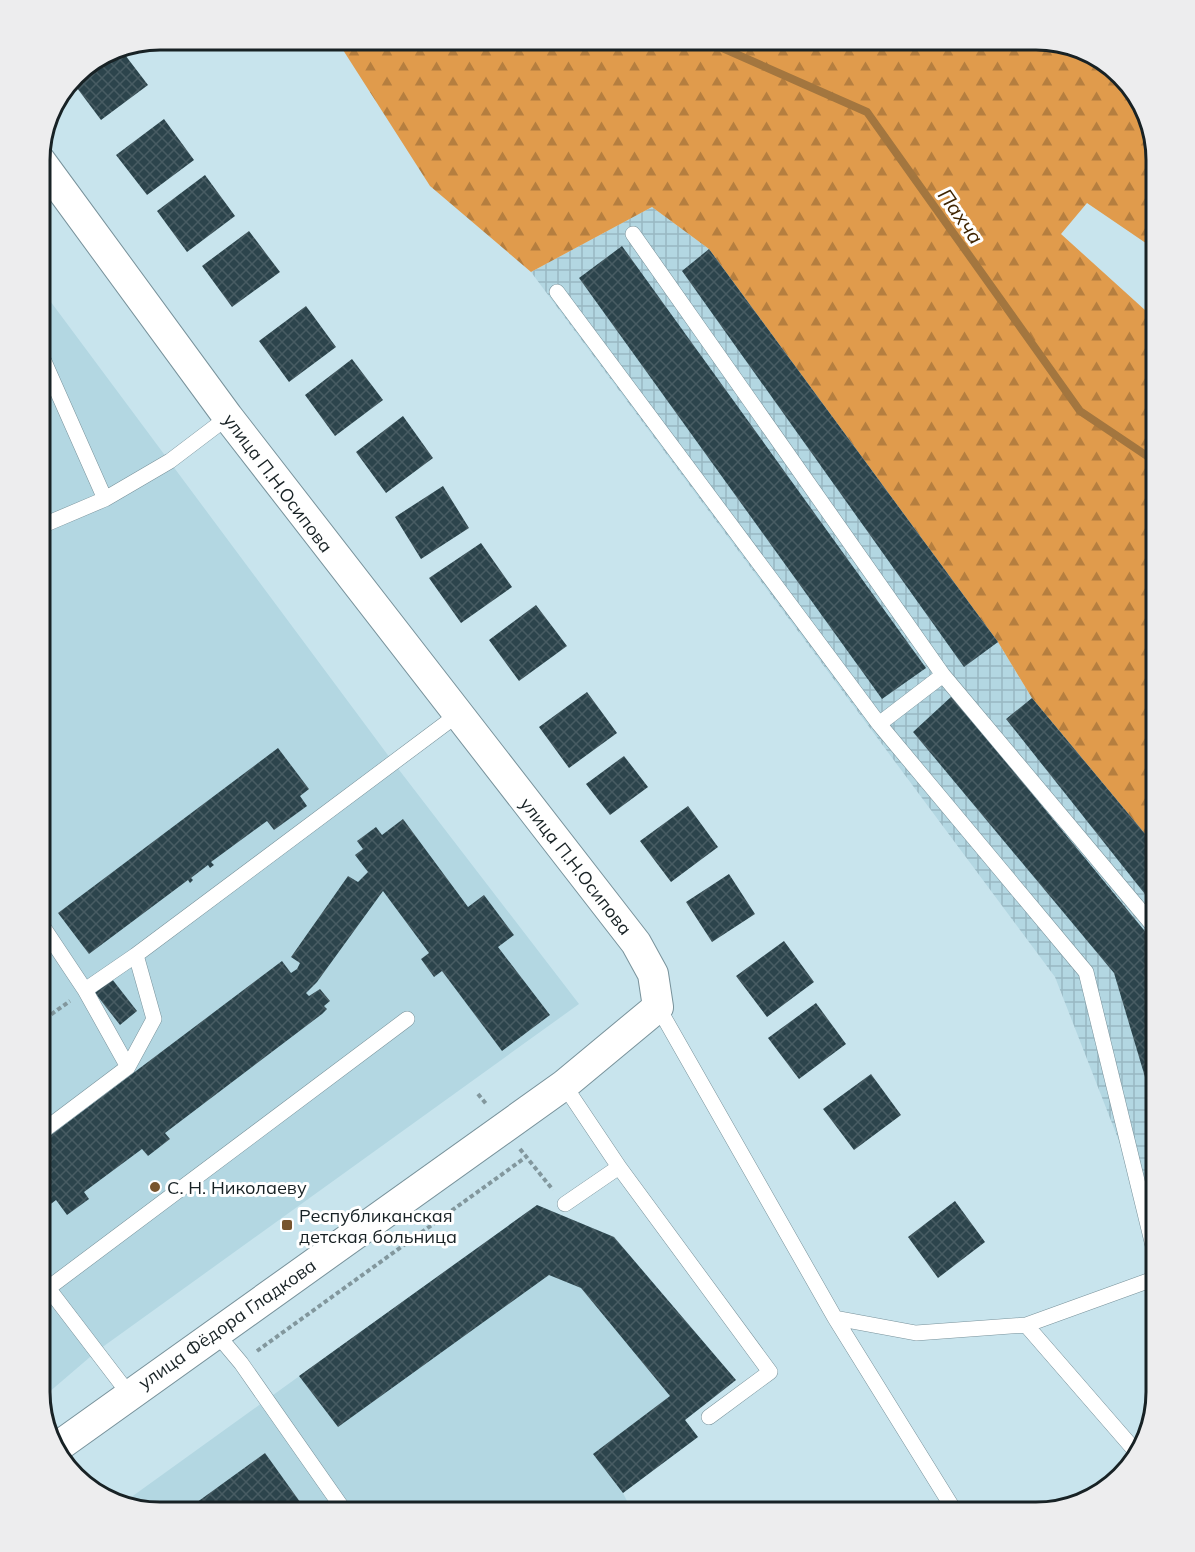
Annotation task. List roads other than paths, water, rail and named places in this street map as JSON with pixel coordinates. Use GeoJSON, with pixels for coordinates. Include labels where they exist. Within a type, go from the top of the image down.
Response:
{"type":"FeatureCollection","features":[{"type":"Feature","properties":{"kind":"street","name":"улица П.Н.Осипова"},"geometry":{"type":"LineString","coordinates":[[50,174],[228,417],[457,715],[636,942],[653,974],[658,1007]]}},
{"type":"Feature","properties":{"kind":"street","name":"улица Фёдора Гладкова"},"geometry":{"type":"LineString","coordinates":[[62,1443],[215,1332],[564,1085],[658,1007]]}},
{"type":"Feature","properties":{"kind":"lane"},"geometry":{"type":"LineString","coordinates":[[633,234],[943,675],[1145,916]]}},
{"type":"Feature","properties":{"kind":"lane"},"geometry":{"type":"LineString","coordinates":[[557,292],[879,724],[1086,972],[1145,1213]]}},
{"type":"Feature","properties":{"kind":"lane"},"geometry":{"type":"LineString","coordinates":[[50,375],[105,499]]}},
{"type":"Feature","properties":{"kind":"lane"},"geometry":{"type":"LineString","coordinates":[[50,522],[105,499],[170,461],[228,417]]}},
{"type":"Feature","properties":{"kind":"lane"},"geometry":{"type":"LineString","coordinates":[[879,724],[943,675]]}},
{"type":"Feature","properties":{"kind":"lane"},"geometry":{"type":"LineString","coordinates":[[85,990],[136,955],[457,715]]}},
{"type":"Feature","properties":{"kind":"lane"},"geometry":{"type":"LineString","coordinates":[[50,938],[85,990],[128,1067]]}},
{"type":"Feature","properties":{"kind":"lane"},"geometry":{"type":"LineString","coordinates":[[50,1126],[128,1067],[154,1019],[136,955]]}},
{"type":"Feature","properties":{"kind":"lane","name":"улица П.Н.Осипова"},"geometry":{"type":"LineString","coordinates":[[658,1007],[835,1318],[949,1502]]}},
{"type":"Feature","properties":{"kind":"lane"},"geometry":{"type":"LineString","coordinates":[[50,1287],[407,1019]]}},
{"type":"Feature","properties":{"kind":"lane"},"geometry":{"type":"LineString","coordinates":[[564,1085],[619,1167],[770,1372],[709,1417]]}},
{"type":"Feature","properties":{"kind":"lane"},"geometry":{"type":"LineString","coordinates":[[565,1204],[619,1167]]}},
{"type":"Feature","properties":{"kind":"lane"},"geometry":{"type":"LineString","coordinates":[[835,1318],[916,1333],[1026,1325],[1145,1282]]}},
{"type":"Feature","properties":{"kind":"lane"},"geometry":{"type":"LineString","coordinates":[[50,1300],[129,1394]]}},
{"type":"Feature","properties":{"kind":"lane"},"geometry":{"type":"LineString","coordinates":[[1026,1325],[1131,1446]]}},
{"type":"Feature","properties":{"kind":"lane"},"geometry":{"type":"LineString","coordinates":[[215,1332],[241,1363],[338,1502]]}},
{"type":"Feature","properties":{"kind":"waterway","name":"Пахча"},"geometry":{"type":"LineString","coordinates":[[727,50],[867,112],[1080,411],[1145,455]]}},
{"type":"Feature","properties":{"kind":"place","name":"С. Н. Николаеву"},"geometry":{"type":"Point","coordinates":[155,1187]}},
{"type":"Feature","properties":{"kind":"place","name":"Республиканская детская больница"},"geometry":{"type":"Point","coordinates":[287,1225]}}]}
